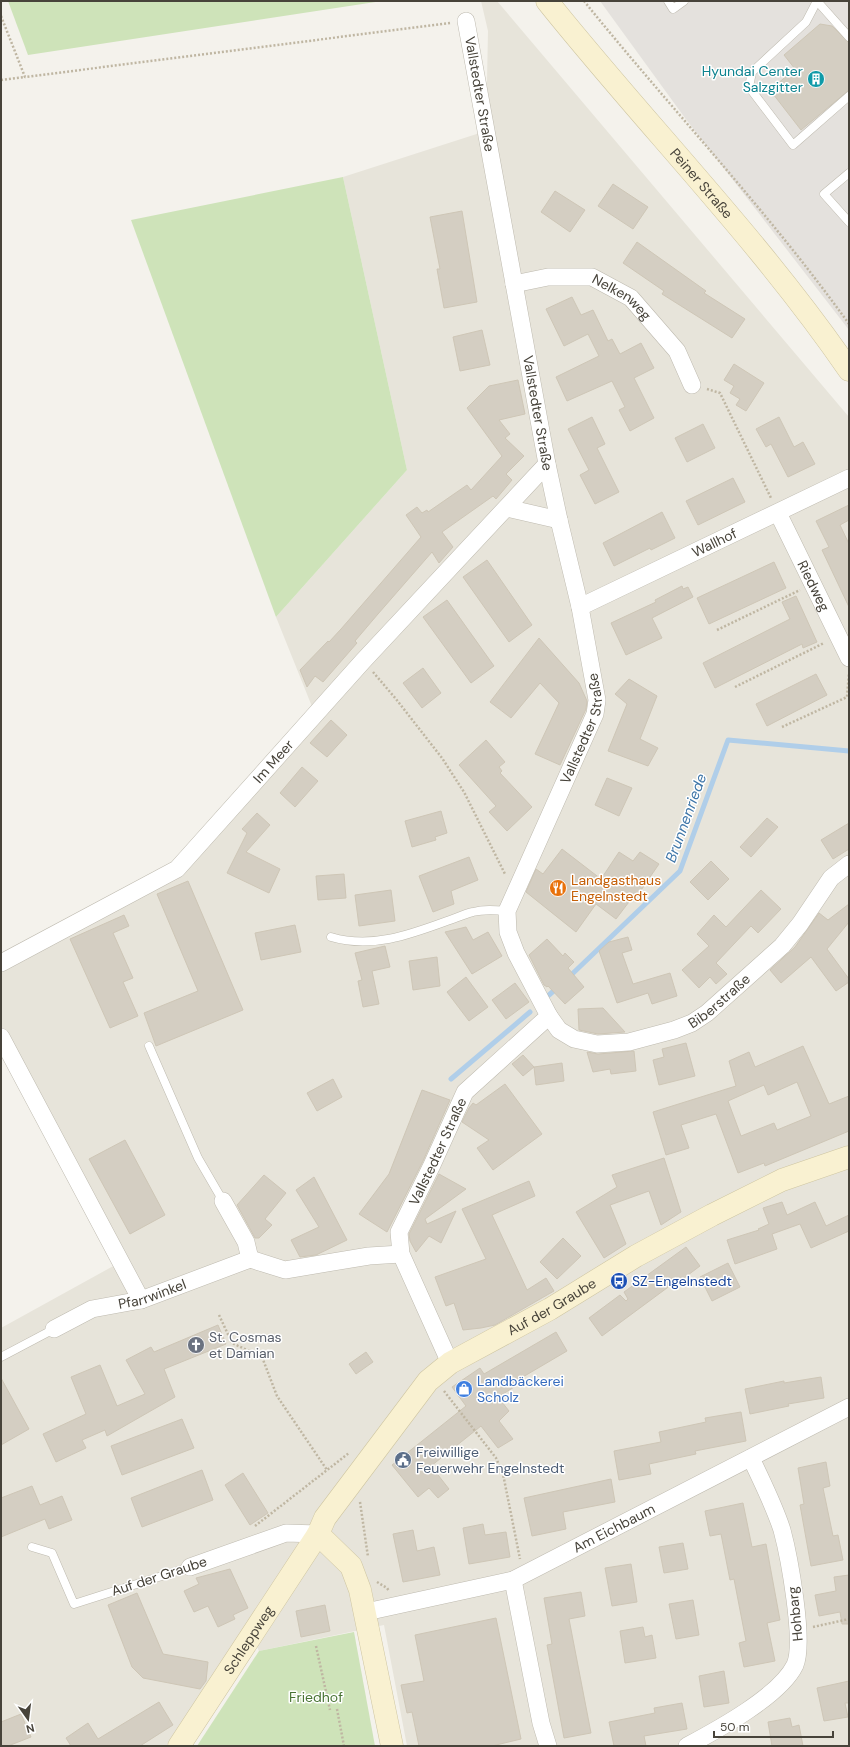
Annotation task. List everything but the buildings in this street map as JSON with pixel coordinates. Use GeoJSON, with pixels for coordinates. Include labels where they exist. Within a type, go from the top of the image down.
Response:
{"type":"FeatureCollection","features":[{"type":"Feature","properties":{"kind":"street","name":"Peiner Straße"},"geometry":{"type":"LineString","coordinates":[[547,1],[594,60],[750,241],[818,325],[849,370]]}},
{"type":"Feature","properties":{"kind":"street","name":"Vallstedter Straße"},"geometry":{"type":"LineString","coordinates":[[450,1363],[401,1254],[399,1232],[432,1165],[465,1092],[549,1016],[516,953],[508,932],[507,911],[518,883],[595,714],[597,700],[580,607],[547,464],[466,21]]}},
{"type":"Feature","properties":{"kind":"street","name":"Nelkenweg"},"geometry":{"type":"LineString","coordinates":[[514,284],[548,277],[592,277],[631,298],[677,351],[692,385]]}},
{"type":"Feature","properties":{"kind":"street","name":"Im Meer"},"geometry":{"type":"LineString","coordinates":[[1,963],[177,869],[363,662],[547,464]]}},
{"type":"Feature","properties":{"kind":"street","name":"Wallhof"},"geometry":{"type":"LineString","coordinates":[[580,607],[849,478]]}},
{"type":"Feature","properties":{"kind":"street"},"geometry":{"type":"LineString","coordinates":[[507,508],[559,520]]}},
{"type":"Feature","properties":{"kind":"street","name":"Riedweg"},"geometry":{"type":"LineString","coordinates":[[778,513],[849,658]]}},
{"type":"Feature","properties":{"kind":"street","name":"Biberstraße"},"geometry":{"type":"LineString","coordinates":[[549,1016],[559,1030],[574,1039],[597,1044],[629,1042],[674,1030],[692,1023],[707,1013],[782,946],[800,924],[832,878],[849,864]]}},
{"type":"Feature","properties":{"kind":"street"},"geometry":{"type":"LineString","coordinates":[[1,1037],[141,1300]]}},
{"type":"Feature","properties":{"kind":"street","name":"Auf der Graube"},"geometry":{"type":"LineString","coordinates":[[190,1567],[286,1534],[318,1534],[325,1518],[428,1381],[450,1363],[550,1310],[636,1256],[712,1215],[782,1180],[849,1157]]}},
{"type":"Feature","properties":{"kind":"street"},"geometry":{"type":"LineString","coordinates":[[223,1201],[246,1242],[250,1258],[285,1270],[369,1256],[401,1254]]}},
{"type":"Feature","properties":{"kind":"street","name":"Pfarrwinkel"},"geometry":{"type":"LineString","coordinates":[[54,1328],[92,1309],[141,1300],[250,1258]]}},
{"type":"Feature","properties":{"kind":"street","name":"Am Eichbaum"},"geometry":{"type":"LineString","coordinates":[[366,1612],[518,1578],[849,1407]]}},
{"type":"Feature","properties":{"kind":"street","name":"Hohbarg"},"geometry":{"type":"LineString","coordinates":[[687,1746],[721,1727],[753,1706],[783,1682],[795,1664],[798,1648],[798,1629],[795,1601],[782,1531],[769,1496],[751,1458]]}},
{"type":"Feature","properties":{"kind":"street"},"geometry":{"type":"LineString","coordinates":[[318,1534],[351,1566],[360,1590],[366,1612],[392,1746]]}},
{"type":"Feature","properties":{"kind":"street","name":"Schleppweg"},"geometry":{"type":"LineString","coordinates":[[179,1746],[318,1534]]}},
{"type":"Feature","properties":{"kind":"street"},"geometry":{"type":"LineString","coordinates":[[518,1578],[541,1724],[548,1746]]}},
{"type":"Feature","properties":{"kind":"lane"},"geometry":{"type":"LineString","coordinates":[[668,1],[673,8],[684,1]]}},
{"type":"Feature","properties":{"kind":"lane"},"geometry":{"type":"LineString","coordinates":[[849,37],[817,1],[806,22],[752,72],[749,87],[793,145],[849,96]]}},
{"type":"Feature","properties":{"kind":"lane"},"geometry":{"type":"LineString","coordinates":[[849,173],[824,194],[849,222]]}},
{"type":"Feature","properties":{"kind":"lane"},"geometry":{"type":"LineString","coordinates":[[331,937],[350,942],[386,940],[407,936],[473,912],[489,910],[507,911]]}},
{"type":"Feature","properties":{"kind":"lane"},"geometry":{"type":"LineString","coordinates":[[149,1046],[198,1158],[223,1201]]}},
{"type":"Feature","properties":{"kind":"lane"},"geometry":{"type":"LineString","coordinates":[[1,1357],[54,1328]]}},
{"type":"Feature","properties":{"kind":"lane","name":"Auf der Graube"},"geometry":{"type":"LineString","coordinates":[[32,1547],[52,1553],[74,1604],[190,1567]]}},
{"type":"Feature","properties":{"kind":"path"},"geometry":{"type":"LineString","coordinates":[[584,1],[627,55],[754,202],[849,324]]}},
{"type":"Feature","properties":{"kind":"path"},"geometry":{"type":"LineString","coordinates":[[1,16],[25,77]]}},
{"type":"Feature","properties":{"kind":"path"},"geometry":{"type":"LineString","coordinates":[[1,80],[466,21]]}},
{"type":"Feature","properties":{"kind":"path"},"geometry":{"type":"LineString","coordinates":[[692,385],[720,393],[778,513]]}},
{"type":"Feature","properties":{"kind":"path"},"geometry":{"type":"LineString","coordinates":[[717,630],[813,584]]}},
{"type":"Feature","properties":{"kind":"path"},"geometry":{"type":"LineString","coordinates":[[735,687],[838,636]]}},
{"type":"Feature","properties":{"kind":"path"},"geometry":{"type":"LineString","coordinates":[[363,662],[396,698],[442,758],[464,792],[507,879],[518,883]]}},
{"type":"Feature","properties":{"kind":"path"},"geometry":{"type":"LineString","coordinates":[[782,727],[847,696],[849,667]]}},
{"type":"Feature","properties":{"kind":"path"},"geometry":{"type":"LineString","coordinates":[[219,1315],[232,1343],[262,1357],[277,1396],[327,1470]]}},
{"type":"Feature","properties":{"kind":"path"},"geometry":{"type":"LineString","coordinates":[[434,1377],[496,1458],[501,1469],[518,1578]]}},
{"type":"Feature","properties":{"kind":"path"},"geometry":{"type":"LineString","coordinates":[[255,1544],[253,1527],[350,1452]]}},
{"type":"Feature","properties":{"kind":"path"},"geometry":{"type":"LineString","coordinates":[[356,1477],[367,1554],[370,1561]]}},
{"type":"Feature","properties":{"kind":"path"},"geometry":{"type":"LineString","coordinates":[[377,1581],[388,1588],[395,1606]]}},
{"type":"Feature","properties":{"kind":"path"},"geometry":{"type":"LineString","coordinates":[[798,1629],[849,1619]]}},
{"type":"Feature","properties":{"kind":"path"},"geometry":{"type":"LineString","coordinates":[[316,1646],[330,1710]]}},
{"type":"Feature","properties":{"kind":"path"},"geometry":{"type":"LineString","coordinates":[[337,1708],[344,1746]]}},
{"type":"Feature","properties":{"kind":"shaded area"},"geometry":{"type":"Polygon","coordinates":[[[481,1],[497,1],[849,417],[849,1746],[407,1746],[384,1625],[259,1651],[247,1626],[166,1746],[1,1746],[1,1328],[126,1259],[1,1028],[1,970],[181,871],[317,719],[276,617],[407,470],[343,177],[486,131],[488,31],[481,1]]]}},
{"type":"Feature","properties":{"kind":"shaded area"},"geometry":{"type":"Polygon","coordinates":[[[600,1],[849,1],[849,330],[685,118],[600,1]]]}},
{"type":"Feature","properties":{"kind":"green space"},"geometry":{"type":"Polygon","coordinates":[[[8,1],[382,1],[28,55],[8,1]]]}},
{"type":"Feature","properties":{"kind":"green space"},"geometry":{"type":"Polygon","coordinates":[[[343,177],[407,470],[276,617],[131,220],[343,177]]]}},
{"type":"Feature","properties":{"kind":"green space","name":"Friedhof"},"geometry":{"type":"Polygon","coordinates":[[[354,1632],[375,1746],[197,1746],[259,1651],[354,1632]]]}},
{"type":"Feature","properties":{"kind":"waterway","name":"Brunnenriede"},"geometry":{"type":"LineString","coordinates":[[569,977],[680,871],[728,740],[849,751]]}},
{"type":"Feature","properties":{"kind":"waterway","name":"Brunnenriede"},"geometry":{"type":"LineString","coordinates":[[549,995],[557,988]]}},
{"type":"Feature","properties":{"kind":"waterway","name":"Brunnenriede"},"geometry":{"type":"LineString","coordinates":[[451,1079],[530,1012]]}},
{"type":"Feature","properties":{"kind":"place","name":"Hyundai Center Salzgitter"},"geometry":{"type":"Point","coordinates":[816,79]}},
{"type":"Feature","properties":{"kind":"place","name":"Landgasthaus Engelnstedt"},"geometry":{"type":"Point","coordinates":[558,888]}},
{"type":"Feature","properties":{"kind":"place","name":"SZ-Engelnstedt"},"geometry":{"type":"Point","coordinates":[619,1281]}},
{"type":"Feature","properties":{"kind":"place","name":"St. Cosmas et Damian"},"geometry":{"type":"Point","coordinates":[196,1345]}},
{"type":"Feature","properties":{"kind":"place","name":"Landbäckerei Scholz"},"geometry":{"type":"Point","coordinates":[464,1389]}},
{"type":"Feature","properties":{"kind":"place","name":"Freiwillige Feuerwehr Engelnstedt"},"geometry":{"type":"Point","coordinates":[403,1460]}}]}
